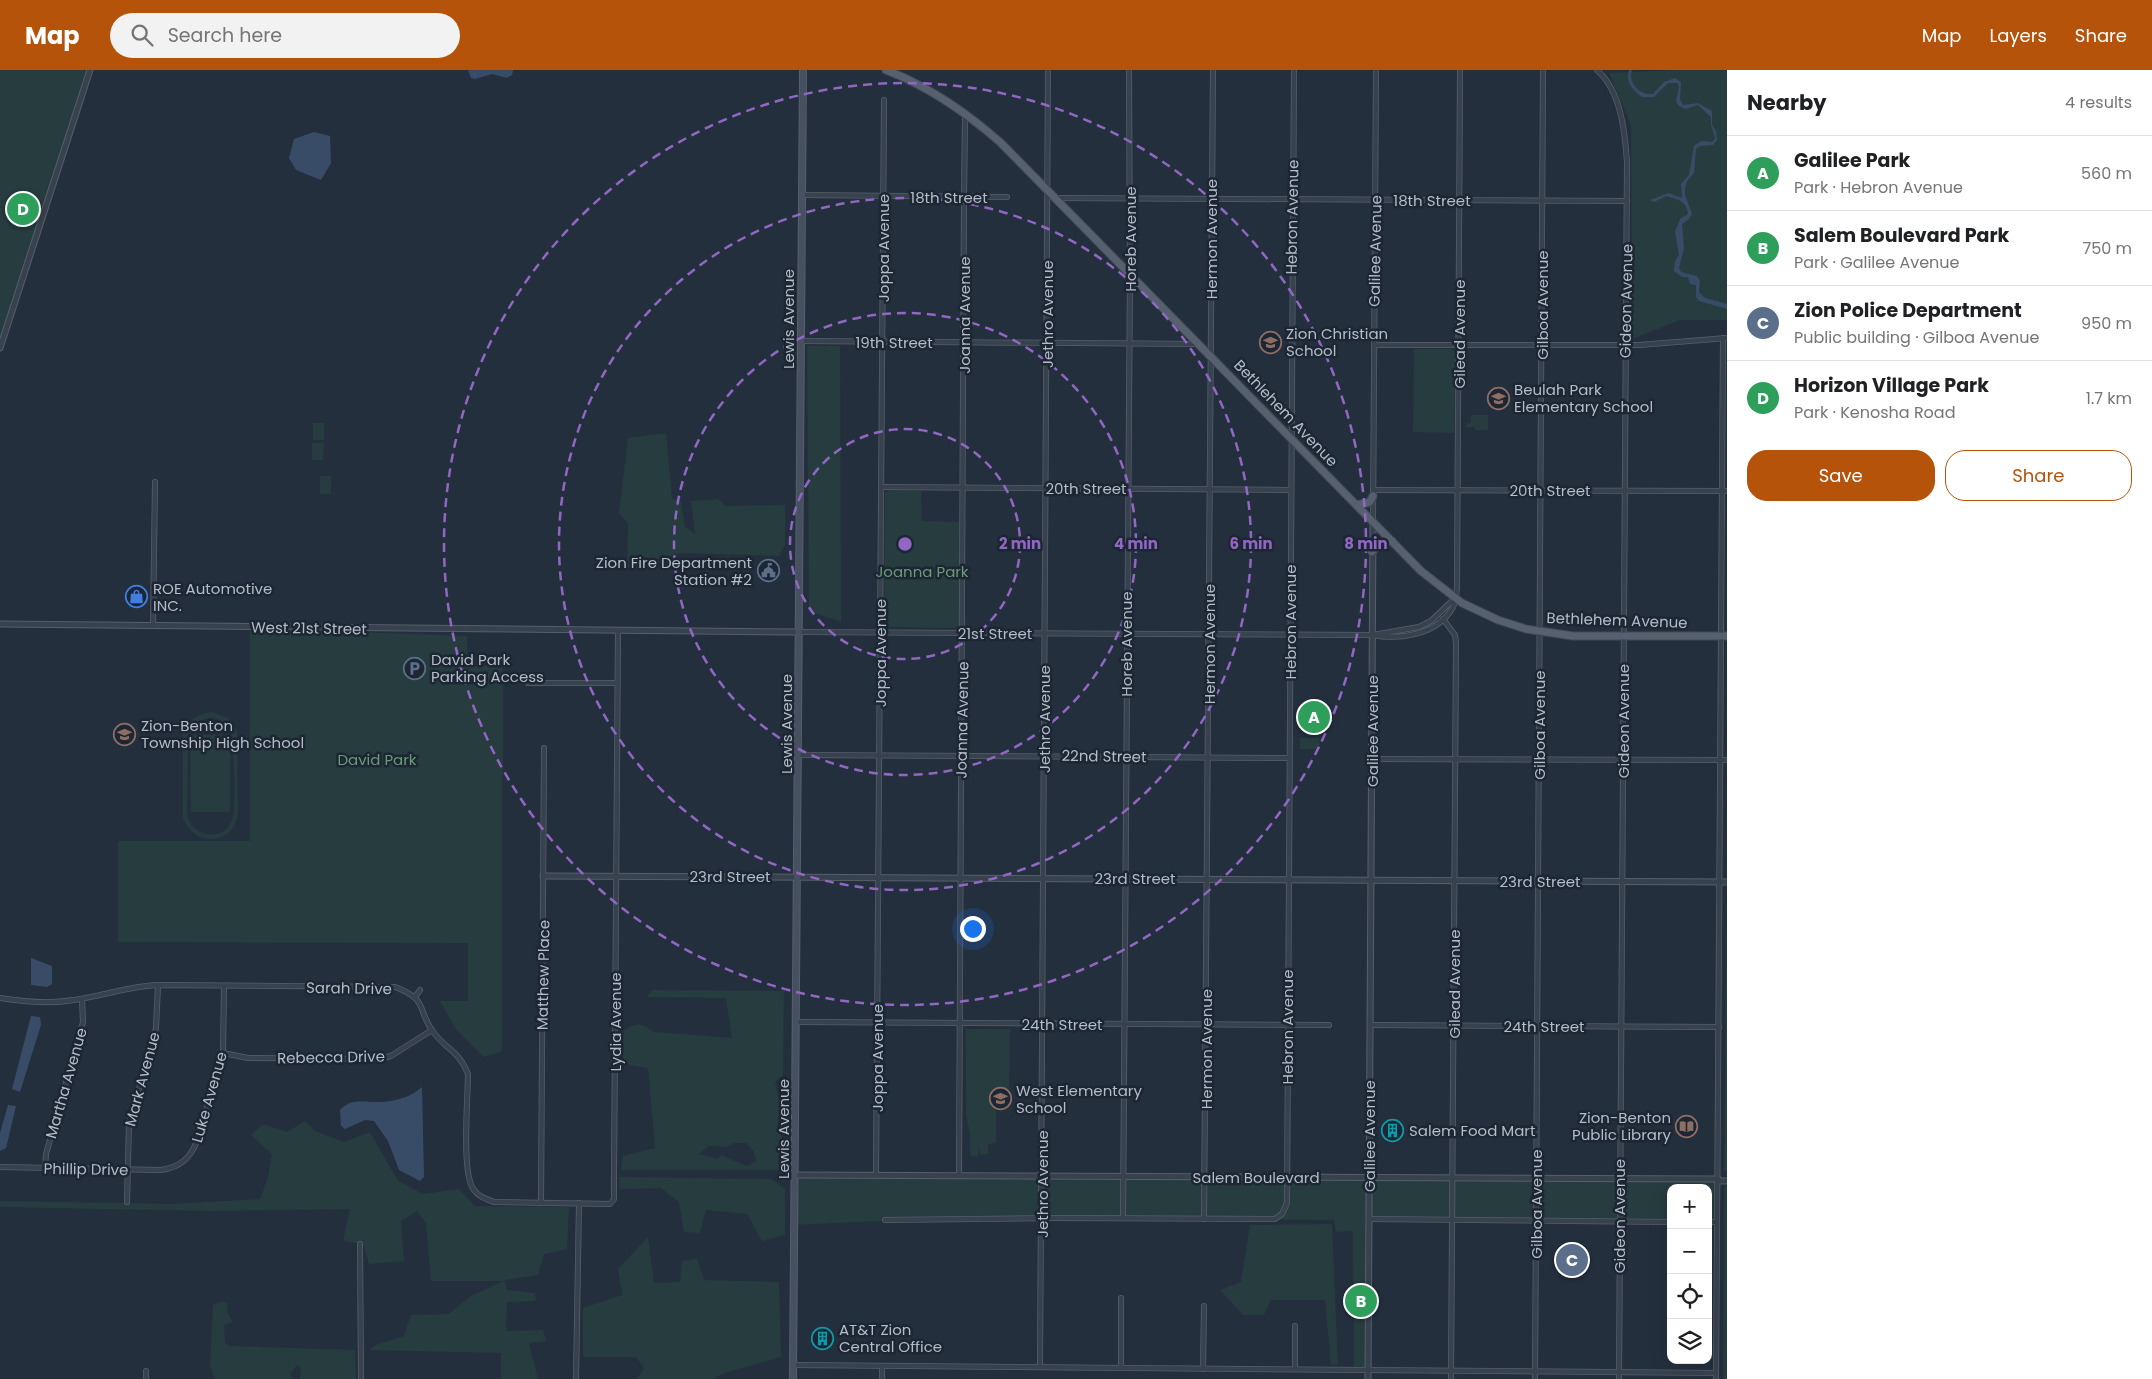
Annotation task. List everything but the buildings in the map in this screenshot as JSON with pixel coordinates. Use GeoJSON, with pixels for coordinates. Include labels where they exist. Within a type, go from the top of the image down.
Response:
{"type":"FeatureCollection","features":[{"type":"Feature","properties":{"kind":"main road","name":"Lewis Avenue"},"geometry":{"type":"LineString","coordinates":[[793,1379],[803,70]]}},
{"type":"Feature","properties":{"kind":"main road","name":"Bethlehem Avenue"},"geometry":{"type":"LineString","coordinates":[[886,70],[925,87],[967,114],[1001,143],[1392,541],[1421,570],[1455,598],[1498,620],[1540,632],[1573,636],[1724,636]]}},
{"type":"Feature","properties":{"kind":"main road"},"geometry":{"type":"LineString","coordinates":[[1357,505],[1370,502],[1373,493]]}},
{"type":"Feature","properties":{"kind":"main road"},"geometry":{"type":"LineString","coordinates":[[1372,552],[1380,543],[1392,541]]}},
{"type":"Feature","properties":{"kind":"street"},"geometry":{"type":"LineString","coordinates":[[0,348],[90,70]]}},
{"type":"Feature","properties":{"kind":"street","name":"Jethro Avenue"},"geometry":{"type":"LineString","coordinates":[[1040,1367],[1043,1218],[1042,1024],[1048,70]]}},
{"type":"Feature","properties":{"kind":"street","name":"Horeb Avenue"},"geometry":{"type":"LineString","coordinates":[[1123,1218],[1130,70]]}},
{"type":"Feature","properties":{"kind":"street","name":"Hermon Avenue"},"geometry":{"type":"LineString","coordinates":[[1204,1219],[1213,70]]}},
{"type":"Feature","properties":{"kind":"street","name":"Hebron Avenue"},"geometry":{"type":"LineString","coordinates":[[1287,1203],[1294,70]]}},
{"type":"Feature","properties":{"kind":"street","name":"Galilee Avenue"},"geometry":{"type":"LineString","coordinates":[[1368,1379],[1376,70]]}},
{"type":"Feature","properties":{"kind":"street","name":"Gilead Avenue"},"geometry":{"type":"LineString","coordinates":[[1451,1379],[1456,643],[1455,635],[1442,619],[1453,606],[1457,588],[1460,70]]}},
{"type":"Feature","properties":{"kind":"street","name":"Gilboa Avenue"},"geometry":{"type":"LineString","coordinates":[[1535,1379],[1544,70]]}},
{"type":"Feature","properties":{"kind":"street","name":"Gideon Avenue"},"geometry":{"type":"LineString","coordinates":[[1597,70],[1606,81],[1616,100],[1624,128],[1627,201],[1619,1379]]}},
{"type":"Feature","properties":{"kind":"street","name":"Joppa Avenue"},"geometry":{"type":"LineString","coordinates":[[876,1175],[884,100]]}},
{"type":"Feature","properties":{"kind":"street","name":"Joanna Avenue"},"geometry":{"type":"LineString","coordinates":[[959,1176],[964,197],[965,119],[967,114]]}},
{"type":"Feature","properties":{"kind":"street","name":"18th Street"},"geometry":{"type":"LineString","coordinates":[[802,196],[1007,197]]}},
{"type":"Feature","properties":{"kind":"street","name":"18th Street"},"geometry":{"type":"LineString","coordinates":[[1056,198],[1627,201]]}},
{"type":"Feature","properties":{"kind":"street"},"geometry":{"type":"LineString","coordinates":[[1374,345],[1626,345],[1725,338],[1724,636],[1721,760],[1716,1379]]}},
{"type":"Feature","properties":{"kind":"street","name":"19th Street"},"geometry":{"type":"LineString","coordinates":[[801,341],[1198,344]]}},
{"type":"Feature","properties":{"kind":"street"},"geometry":{"type":"LineString","coordinates":[[153,626],[155,482]]}},
{"type":"Feature","properties":{"kind":"street","name":"20th Street"},"geometry":{"type":"LineString","coordinates":[[882,487],[1290,490]]}},
{"type":"Feature","properties":{"kind":"street","name":"20th Street"},"geometry":{"type":"LineString","coordinates":[[1373,493],[1458,490],[1725,491]]}},
{"type":"Feature","properties":{"kind":"street","name":"21st Street"},"geometry":{"type":"LineString","coordinates":[[618,631],[1372,635],[1413,629],[1430,621],[1455,598]]}},
{"type":"Feature","properties":{"kind":"street","name":"21st Street"},"geometry":{"type":"LineString","coordinates":[[1372,635],[1384,637],[1414,634],[1434,626],[1442,619]]}},
{"type":"Feature","properties":{"kind":"street","name":"West 21st Street"},"geometry":{"type":"LineString","coordinates":[[0,624],[618,631]]}},
{"type":"Feature","properties":{"kind":"street","name":"Lydia Avenue"},"geometry":{"type":"LineString","coordinates":[[579,1203],[610,1204],[614,1199],[618,631]]}},
{"type":"Feature","properties":{"kind":"street"},"geometry":{"type":"LineString","coordinates":[[528,682],[618,683]]}},
{"type":"Feature","properties":{"kind":"street","name":"Matthew Place"},"geometry":{"type":"LineString","coordinates":[[541,1202],[544,748]]}},
{"type":"Feature","properties":{"kind":"street","name":"22nd Street"},"geometry":{"type":"LineString","coordinates":[[798,755],[1044,755],[1289,758]]}},
{"type":"Feature","properties":{"kind":"street"},"geometry":{"type":"LineString","coordinates":[[1372,758],[1727,760]]}},
{"type":"Feature","properties":{"kind":"street","name":"23rd Street"},"geometry":{"type":"LineString","coordinates":[[543,876],[1727,882]]}},
{"type":"Feature","properties":{"kind":"street","name":"Sarah Drive"},"geometry":{"type":"LineString","coordinates":[[0,998],[44,1002],[82,999],[123,988],[158,985],[395,988],[414,998]]}},
{"type":"Feature","properties":{"kind":"street","name":"Mark Avenue"},"geometry":{"type":"LineString","coordinates":[[127,1202],[129,1124],[156,1028],[158,985]]}},
{"type":"Feature","properties":{"kind":"street","name":"Luke Avenue"},"geometry":{"type":"LineString","coordinates":[[173,1168],[183,1163],[192,1153],[223,1053],[224,986]]}},
{"type":"Feature","properties":{"kind":"street"},"geometry":{"type":"LineString","coordinates":[[420,990],[414,998],[421,1005],[432,1030],[463,1061],[468,1074],[467,1172],[474,1190],[482,1198],[494,1202],[579,1203],[576,1379]]}},
{"type":"Feature","properties":{"kind":"street","name":"Martha Avenue"},"geometry":{"type":"LineString","coordinates":[[45,1168],[46,1154],[84,1022],[82,999]]}},
{"type":"Feature","properties":{"kind":"street","name":"24th Street"},"geometry":{"type":"LineString","coordinates":[[796,1022],[1329,1025]]}},
{"type":"Feature","properties":{"kind":"street","name":"24th Street"},"geometry":{"type":"LineString","coordinates":[[1370,1025],[1719,1027]]}},
{"type":"Feature","properties":{"kind":"street","name":"Rebecca Drive"},"geometry":{"type":"LineString","coordinates":[[223,1053],[248,1058],[378,1059],[391,1056],[432,1030]]}},
{"type":"Feature","properties":{"kind":"street","name":"Phillip Drive"},"geometry":{"type":"LineString","coordinates":[[0,1167],[128,1170],[173,1168]]}},
{"type":"Feature","properties":{"kind":"street","name":"Salem Boulevard"},"geometry":{"type":"LineString","coordinates":[[795,1176],[1619,1178],[1718,1180],[1727,1182]]}},
{"type":"Feature","properties":{"kind":"street","name":"Salem Boulevard"},"geometry":{"type":"LineString","coordinates":[[885,1220],[1043,1218],[1275,1219],[1282,1214],[1287,1203]]}},
{"type":"Feature","properties":{"kind":"street"},"geometry":{"type":"LineString","coordinates":[[1369,1219],[1667,1222]]}},
{"type":"Feature","properties":{"kind":"street"},"geometry":{"type":"LineString","coordinates":[[1712,1222],[1717,1222]]}},
{"type":"Feature","properties":{"kind":"street"},"geometry":{"type":"LineString","coordinates":[[360,1244],[362,1379]]}},
{"type":"Feature","properties":{"kind":"street"},"geometry":{"type":"LineString","coordinates":[[1121,1298],[1121,1368]]}},
{"type":"Feature","properties":{"kind":"street"},"geometry":{"type":"LineString","coordinates":[[1203,1369],[1204,1306]]}},
{"type":"Feature","properties":{"kind":"street"},"geometry":{"type":"LineString","coordinates":[[1295,1326],[1295,1369]]}},
{"type":"Feature","properties":{"kind":"street"},"geometry":{"type":"LineString","coordinates":[[793,1365],[1716,1373]]}},
{"type":"Feature","properties":{"kind":"street"},"geometry":{"type":"LineString","coordinates":[[882,1366],[882,1379]]}},
{"type":"Feature","properties":{"kind":"street"},"geometry":{"type":"LineString","coordinates":[[146,1371],[146,1379]]}},
{"type":"Feature","properties":{"kind":"green space"},"geometry":{"type":"Polygon","coordinates":[[[0,70],[90,70],[0,348],[0,70]]]}},
{"type":"Feature","properties":{"kind":"green space"},"geometry":{"type":"Polygon","coordinates":[[[1727,70],[1727,320],[1680,320],[1632,339],[1631,125],[1609,73],[1727,70]]]}},
{"type":"Feature","properties":{"kind":"green space"},"geometry":{"type":"Polygon","coordinates":[[[807,346],[840,346],[841,622],[809,611],[807,346]]]}},
{"type":"Feature","properties":{"kind":"green space"},"geometry":{"type":"Polygon","coordinates":[[[1414,349],[1452,349],[1455,352],[1454,433],[1413,432],[1414,349]]]}},
{"type":"Feature","properties":{"kind":"green space"},"geometry":{"type":"Polygon","coordinates":[[[1471,415],[1488,415],[1488,430],[1475,430],[1475,427],[1466,427],[1466,424],[1471,423],[1471,415]]]}},
{"type":"Feature","properties":{"kind":"green space"},"geometry":{"type":"Polygon","coordinates":[[[313,423],[324,423],[324,440],[313,440],[313,423]]]}},
{"type":"Feature","properties":{"kind":"green space"},"geometry":{"type":"Polygon","coordinates":[[[666,433],[672,499],[681,501],[685,527],[695,534],[691,501],[718,499],[726,506],[785,505],[785,545],[779,556],[681,553],[653,560],[652,569],[627,568],[628,523],[619,513],[628,438],[666,433]]]}},
{"type":"Feature","properties":{"kind":"green space"},"geometry":{"type":"Polygon","coordinates":[[[312,443],[324,443],[323,460],[312,460],[312,443]]]}},
{"type":"Feature","properties":{"kind":"green space"},"geometry":{"type":"Polygon","coordinates":[[[320,476],[331,476],[331,494],[320,494],[320,476]]]}},
{"type":"Feature","properties":{"kind":"green space","name":"Joanna Park"},"geometry":{"type":"Polygon","coordinates":[[[889,490],[921,491],[922,521],[959,522],[959,625],[955,628],[887,627],[884,621],[885,493],[889,490]]]}},
{"type":"Feature","properties":{"kind":"green space","name":"David Park"},"geometry":{"type":"Polygon","coordinates":[[[250,628],[467,636],[468,666],[503,666],[502,1051],[484,1057],[456,1029],[440,1001],[468,1001],[468,943],[118,942],[118,841],[250,841],[250,628]]]}},
{"type":"Feature","properties":{"kind":"green space"},"geometry":{"type":"Polygon","coordinates":[[[212,712],[228,718],[237,732],[238,813],[235,824],[229,832],[222,837],[213,839],[196,835],[188,828],[183,818],[183,723],[188,724],[202,714],[212,712]],[[207,718],[194,724],[188,735],[187,814],[195,828],[208,834],[222,832],[228,827],[232,820],[234,804],[233,742],[231,731],[222,721],[207,718]]]}},
{"type":"Feature","properties":{"kind":"green space"},"geometry":{"type":"Polygon","coordinates":[[[1306,713],[1321,714],[1321,727],[1306,726],[1306,713]]]}},
{"type":"Feature","properties":{"kind":"green space"},"geometry":{"type":"Polygon","coordinates":[[[190,735],[230,735],[230,812],[191,812],[190,735]]]}},
{"type":"Feature","properties":{"kind":"green space"},"geometry":{"type":"Polygon","coordinates":[[[1300,738],[1319,738],[1320,749],[1300,749],[1300,738]]]}},
{"type":"Feature","properties":{"kind":"green space"},"geometry":{"type":"Polygon","coordinates":[[[1727,892],[1727,1171],[1724,1171],[1727,892]]]}},
{"type":"Feature","properties":{"kind":"green space"},"geometry":{"type":"Polygon","coordinates":[[[652,990],[784,991],[783,1075],[775,1082],[781,1105],[777,1128],[784,1142],[780,1170],[621,1170],[623,1156],[655,1148],[648,1068],[624,1064],[621,1033],[634,1025],[640,1025],[654,1032],[732,1038],[726,998],[647,997],[652,990]],[[735,1143],[725,1147],[709,1146],[699,1154],[717,1159],[721,1155],[747,1166],[756,1161],[754,1152],[746,1143],[735,1143]]]}},
{"type":"Feature","properties":{"kind":"green space"},"geometry":{"type":"Polygon","coordinates":[[[966,1029],[1010,1029],[1009,1108],[996,1108],[996,1143],[988,1144],[988,1154],[980,1155],[979,1145],[978,1157],[970,1156],[970,1133],[966,1116],[966,1029]]]}},
{"type":"Feature","properties":{"kind":"green space"},"geometry":{"type":"Polygon","coordinates":[[[305,1121],[315,1131],[344,1142],[370,1132],[398,1181],[423,1194],[459,1189],[475,1206],[569,1207],[567,1249],[544,1254],[538,1275],[504,1280],[507,1290],[535,1293],[536,1301],[507,1302],[506,1331],[543,1330],[546,1341],[529,1343],[538,1379],[501,1379],[501,1353],[369,1350],[376,1345],[404,1336],[411,1315],[449,1314],[471,1296],[503,1281],[431,1281],[426,1223],[417,1211],[401,1221],[404,1261],[369,1264],[363,1244],[343,1241],[350,1209],[213,1211],[0,1207],[0,1201],[172,1204],[260,1199],[268,1178],[272,1154],[251,1135],[263,1124],[287,1132],[305,1121]]]}},
{"type":"Feature","properties":{"kind":"green space"},"geometry":{"type":"Polygon","coordinates":[[[795,1175],[1718,1179],[1717,1222],[1712,1222],[1712,1184],[1667,1184],[1667,1222],[1369,1219],[1368,1370],[1354,1370],[1353,1231],[1336,1232],[1334,1220],[996,1219],[794,1225],[795,1175]]]}},
{"type":"Feature","properties":{"kind":"green space"},"geometry":{"type":"Polygon","coordinates":[[[619,1177],[772,1179],[785,1189],[785,1235],[762,1241],[747,1214],[706,1210],[700,1233],[684,1232],[679,1202],[661,1188],[620,1189],[619,1177]]]}},
{"type":"Feature","properties":{"kind":"green space"},"geometry":{"type":"Polygon","coordinates":[[[1724,1187],[1727,1187],[1727,1379],[1723,1379],[1724,1187]]]}},
{"type":"Feature","properties":{"kind":"green space"},"geometry":{"type":"Polygon","coordinates":[[[1332,1224],[1338,1364],[1331,1365],[1325,1300],[1271,1300],[1264,1315],[1243,1315],[1220,1290],[1241,1282],[1250,1225],[1332,1224]]]}},
{"type":"Feature","properties":{"kind":"green space"},"geometry":{"type":"Polygon","coordinates":[[[648,1237],[654,1283],[680,1282],[682,1261],[697,1259],[704,1280],[779,1282],[781,1357],[725,1373],[714,1379],[637,1379],[644,1368],[636,1357],[583,1357],[583,1308],[622,1295],[618,1269],[648,1237]]]}},
{"type":"Feature","properties":{"kind":"green space"},"geometry":{"type":"Polygon","coordinates":[[[222,1301],[228,1304],[227,1312],[233,1322],[224,1325],[225,1343],[230,1346],[355,1350],[356,1379],[300,1379],[301,1367],[297,1365],[290,1374],[292,1379],[215,1379],[210,1366],[213,1305],[222,1301]]]}},
{"type":"Feature","properties":{"kind":"water"},"geometry":{"type":"Polygon","coordinates":[[[468,70],[513,70],[512,75],[507,78],[492,74],[475,79],[471,78],[468,70]]]}},
{"type":"Feature","properties":{"kind":"water"},"geometry":{"type":"Polygon","coordinates":[[[1629,70],[1632,70],[1633,84],[1643,92],[1653,94],[1664,82],[1675,78],[1681,82],[1680,99],[1683,105],[1698,103],[1712,111],[1712,125],[1716,131],[1717,140],[1713,145],[1700,146],[1696,149],[1694,173],[1687,181],[1685,188],[1685,195],[1692,214],[1682,224],[1684,248],[1679,268],[1681,272],[1697,276],[1700,281],[1699,292],[1705,298],[1727,304],[1727,309],[1699,301],[1696,297],[1696,285],[1690,284],[1688,277],[1682,277],[1674,271],[1675,261],[1679,255],[1675,232],[1680,219],[1688,214],[1684,203],[1666,196],[1654,202],[1650,200],[1669,193],[1682,198],[1681,184],[1689,175],[1694,146],[1701,141],[1712,142],[1715,139],[1711,124],[1711,117],[1698,105],[1685,109],[1679,106],[1676,102],[1679,86],[1677,83],[1668,83],[1654,97],[1642,97],[1633,89],[1629,82],[1629,70]]]}},
{"type":"Feature","properties":{"kind":"water"},"geometry":{"type":"Polygon","coordinates":[[[314,132],[330,136],[331,163],[321,180],[296,170],[289,158],[294,139],[314,132]]]}},
{"type":"Feature","properties":{"kind":"water"},"geometry":{"type":"Polygon","coordinates":[[[31,958],[52,966],[52,984],[47,987],[31,985],[31,958]]]}},
{"type":"Feature","properties":{"kind":"water"},"geometry":{"type":"Polygon","coordinates":[[[31,1016],[40,1017],[41,1025],[20,1092],[12,1089],[31,1016]]]}},
{"type":"Feature","properties":{"kind":"water"},"geometry":{"type":"Polygon","coordinates":[[[422,1087],[424,1177],[420,1181],[399,1170],[388,1141],[374,1121],[365,1120],[345,1129],[341,1126],[340,1110],[349,1103],[354,1102],[381,1102],[398,1099],[408,1096],[422,1087]]]}},
{"type":"Feature","properties":{"kind":"water"},"geometry":{"type":"Polygon","coordinates":[[[8,1105],[16,1106],[6,1148],[0,1151],[0,1133],[8,1105]]]}},
{"type":"Feature","properties":{"kind":"place","name":"Horizon Village Park"},"geometry":{"type":"Point","coordinates":[23,209]}},
{"type":"Feature","properties":{"kind":"place","name":"Zion Christian School"},"geometry":{"type":"Point","coordinates":[1270,342]}},
{"type":"Feature","properties":{"kind":"place","name":"Beulah Park Elementary School"},"geometry":{"type":"Point","coordinates":[1498,398]}},
{"type":"Feature","properties":{"kind":"place","name":"Zion Fire Department Station #2"},"geometry":{"type":"Point","coordinates":[768,571]}},
{"type":"Feature","properties":{"kind":"place","name":"ROE Automotive INC."},"geometry":{"type":"Point","coordinates":[137,597]}},
{"type":"Feature","properties":{"kind":"place","name":"David Park Parking Access"},"geometry":{"type":"Point","coordinates":[415,668]}},
{"type":"Feature","properties":{"kind":"place","name":"Galilee Park"},"geometry":{"type":"Point","coordinates":[1314,717]}},
{"type":"Feature","properties":{"kind":"place","name":"Zion-Benton Township High School"},"geometry":{"type":"Point","coordinates":[125,734]}},
{"type":"Feature","properties":{"kind":"place","name":"West Elementary School"},"geometry":{"type":"Point","coordinates":[1000,1099]}},
{"type":"Feature","properties":{"kind":"place","name":"Zion-Benton Public Library"},"geometry":{"type":"Point","coordinates":[1687,1126]}},
{"type":"Feature","properties":{"kind":"place","name":"Salem Food Mart"},"geometry":{"type":"Point","coordinates":[1393,1130]}},
{"type":"Feature","properties":{"kind":"place","name":"Zion Police Department"},"geometry":{"type":"Point","coordinates":[1572,1260]}},
{"type":"Feature","properties":{"kind":"place","name":"Salem Boulevard Park"},"geometry":{"type":"Point","coordinates":[1361,1301]}},
{"type":"Feature","properties":{"kind":"place","name":"AT&T Zion Central Office"},"geometry":{"type":"Point","coordinates":[823,1338]}}]}
